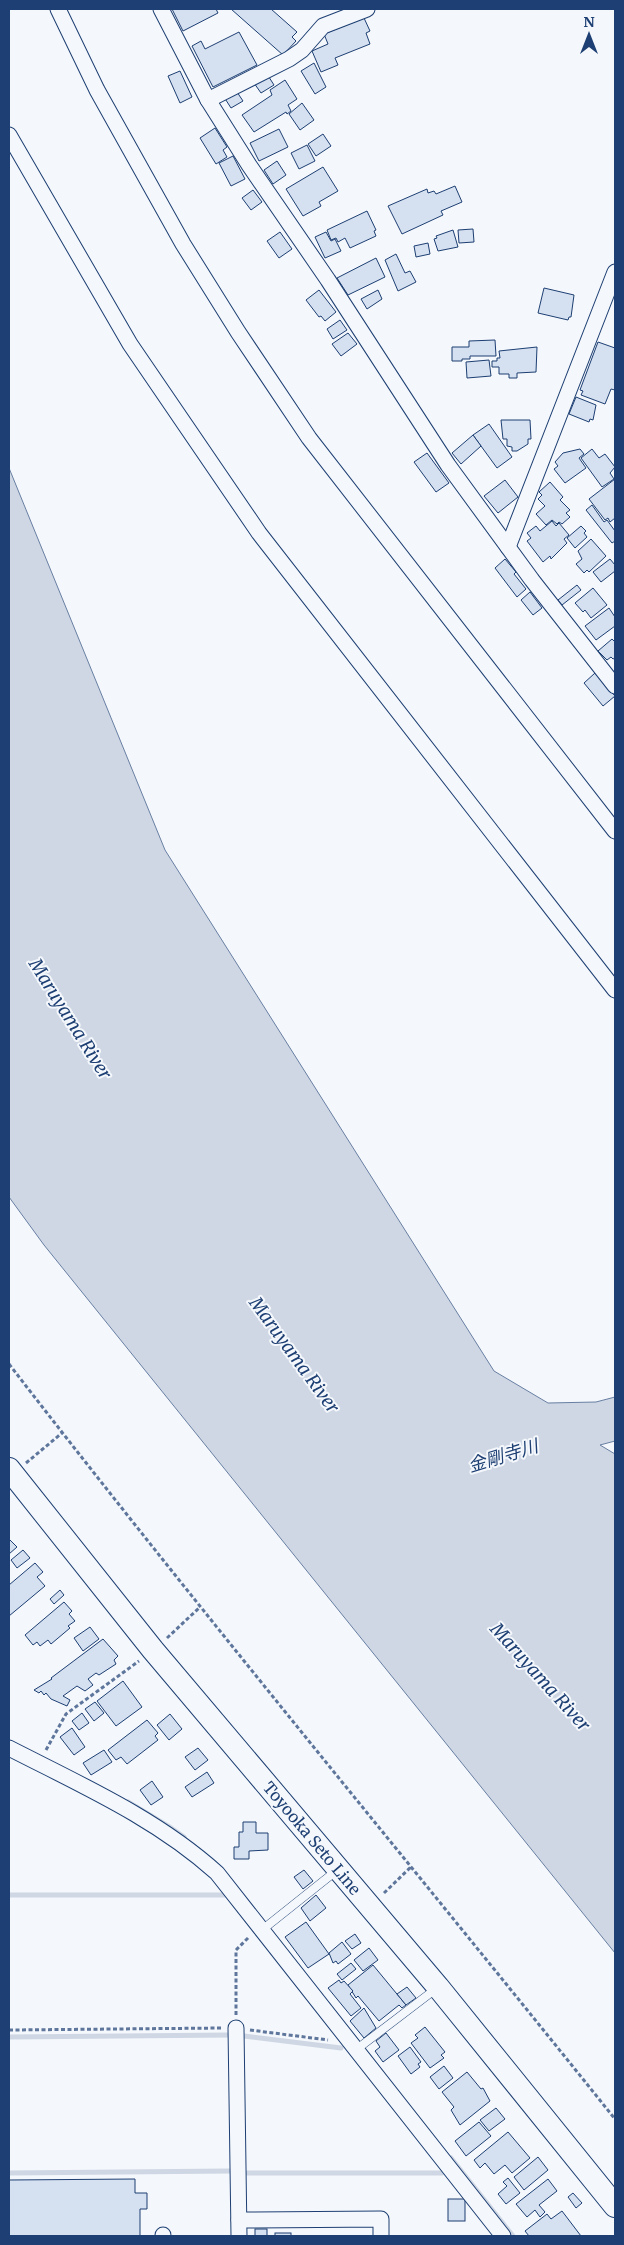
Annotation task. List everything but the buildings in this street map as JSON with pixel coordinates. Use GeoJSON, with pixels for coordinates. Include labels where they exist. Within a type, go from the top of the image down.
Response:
{"type":"FeatureCollection","features":[{"type":"Feature","properties":{"kind":"main road","name":"Toyooka Seto Line"},"geometry":{"type":"LineString","coordinates":[[11,1472],[153,1650],[438,1987],[615,2206]]}},
{"type":"Feature","properties":{"kind":"street"},"geometry":{"type":"LineString","coordinates":[[58,9],[96,90],[183,244],[238,332],[309,438],[615,830]]}},
{"type":"Feature","properties":{"kind":"street"},"geometry":{"type":"LineString","coordinates":[[161,9],[208,100],[249,166],[328,280],[448,465],[508,547],[615,686]]}},
{"type":"Feature","properties":{"kind":"street"},"geometry":{"type":"LineString","coordinates":[[208,100],[302,50],[323,26],[367,9]]}},
{"type":"Feature","properties":{"kind":"street"},"geometry":{"type":"LineString","coordinates":[[9,135],[130,344],[259,533],[615,990]]}},
{"type":"Feature","properties":{"kind":"street"},"geometry":{"type":"LineString","coordinates":[[508,547],[615,272]]}},
{"type":"Feature","properties":{"kind":"street"},"geometry":{"type":"LineString","coordinates":[[9,1748],[130,1810],[177,1841],[217,1873],[264,1927],[503,2236]]}},
{"type":"Feature","properties":{"kind":"street"},"geometry":{"type":"LineString","coordinates":[[236,2028],[239,2236]]}},
{"type":"Feature","properties":{"kind":"street"},"geometry":{"type":"LineString","coordinates":[[239,2220],[381,2219],[381,2236]]}},
{"type":"Feature","properties":{"kind":"lane"},"geometry":{"type":"LineString","coordinates":[[264,1927],[338,1870]]}},
{"type":"Feature","properties":{"kind":"lane"},"geometry":{"type":"LineString","coordinates":[[358,2048],[438,1987]]}},
{"type":"Feature","properties":{"kind":"path"},"geometry":{"type":"LineString","coordinates":[[9,1364],[199,1608],[412,1866],[615,2119]]}},
{"type":"Feature","properties":{"kind":"path"},"geometry":{"type":"LineString","coordinates":[[11,1472],[62,1432]]}},
{"type":"Feature","properties":{"kind":"path"},"geometry":{"type":"LineString","coordinates":[[33,1760],[47,1749],[66,1714],[153,1650],[199,1608]]}},
{"type":"Feature","properties":{"kind":"path"},"geometry":{"type":"LineString","coordinates":[[370,1906],[412,1866]]}},
{"type":"Feature","properties":{"kind":"path"},"geometry":{"type":"LineString","coordinates":[[236,2028],[236,1950],[264,1927]]}},
{"type":"Feature","properties":{"kind":"path"},"geometry":{"type":"LineString","coordinates":[[9,2030],[236,2028],[340,2042],[358,2048]]}},
{"type":"Feature","properties":{"kind":"water"},"geometry":{"type":"Polygon","coordinates":[[[9,468],[165,850],[494,1371],[548,1403],[596,1402],[615,1397],[615,1441],[600,1445],[615,1454],[615,1953],[44,1245],[9,1197],[9,468]]]}},
{"type":"Feature","properties":{"kind":"waterway"},"geometry":{"type":"LineString","coordinates":[[128,1802],[184,1837]]}},
{"type":"Feature","properties":{"kind":"waterway"},"geometry":{"type":"LineString","coordinates":[[9,1895],[227,1895]]}},
{"type":"Feature","properties":{"kind":"waterway"},"geometry":{"type":"LineString","coordinates":[[9,2037],[231,2035]]}},
{"type":"Feature","properties":{"kind":"waterway"},"geometry":{"type":"LineString","coordinates":[[244,2036],[341,2048]]}},
{"type":"Feature","properties":{"kind":"waterway"},"geometry":{"type":"LineString","coordinates":[[451,2158],[513,2236]]}},
{"type":"Feature","properties":{"kind":"waterway"},"geometry":{"type":"LineString","coordinates":[[9,2173],[231,2171]]}},
{"type":"Feature","properties":{"kind":"waterway"},"geometry":{"type":"LineString","coordinates":[[247,2173],[442,2173]]}},
{"type":"Feature","properties":{"kind":"water label","name":"Maruyama River"},"geometry":{"type":"Point","coordinates":[70,1019]}},
{"type":"Feature","properties":{"kind":"water label","name":"Maruyama River"},"geometry":{"type":"Point","coordinates":[294,1355]}},
{"type":"Feature","properties":{"kind":"water label","name":"金剛寺川"},"geometry":{"type":"Point","coordinates":[503,1456]}},
{"type":"Feature","properties":{"kind":"water label","name":"Maruyama River"},"geometry":{"type":"Point","coordinates":[540,1677]}}]}
